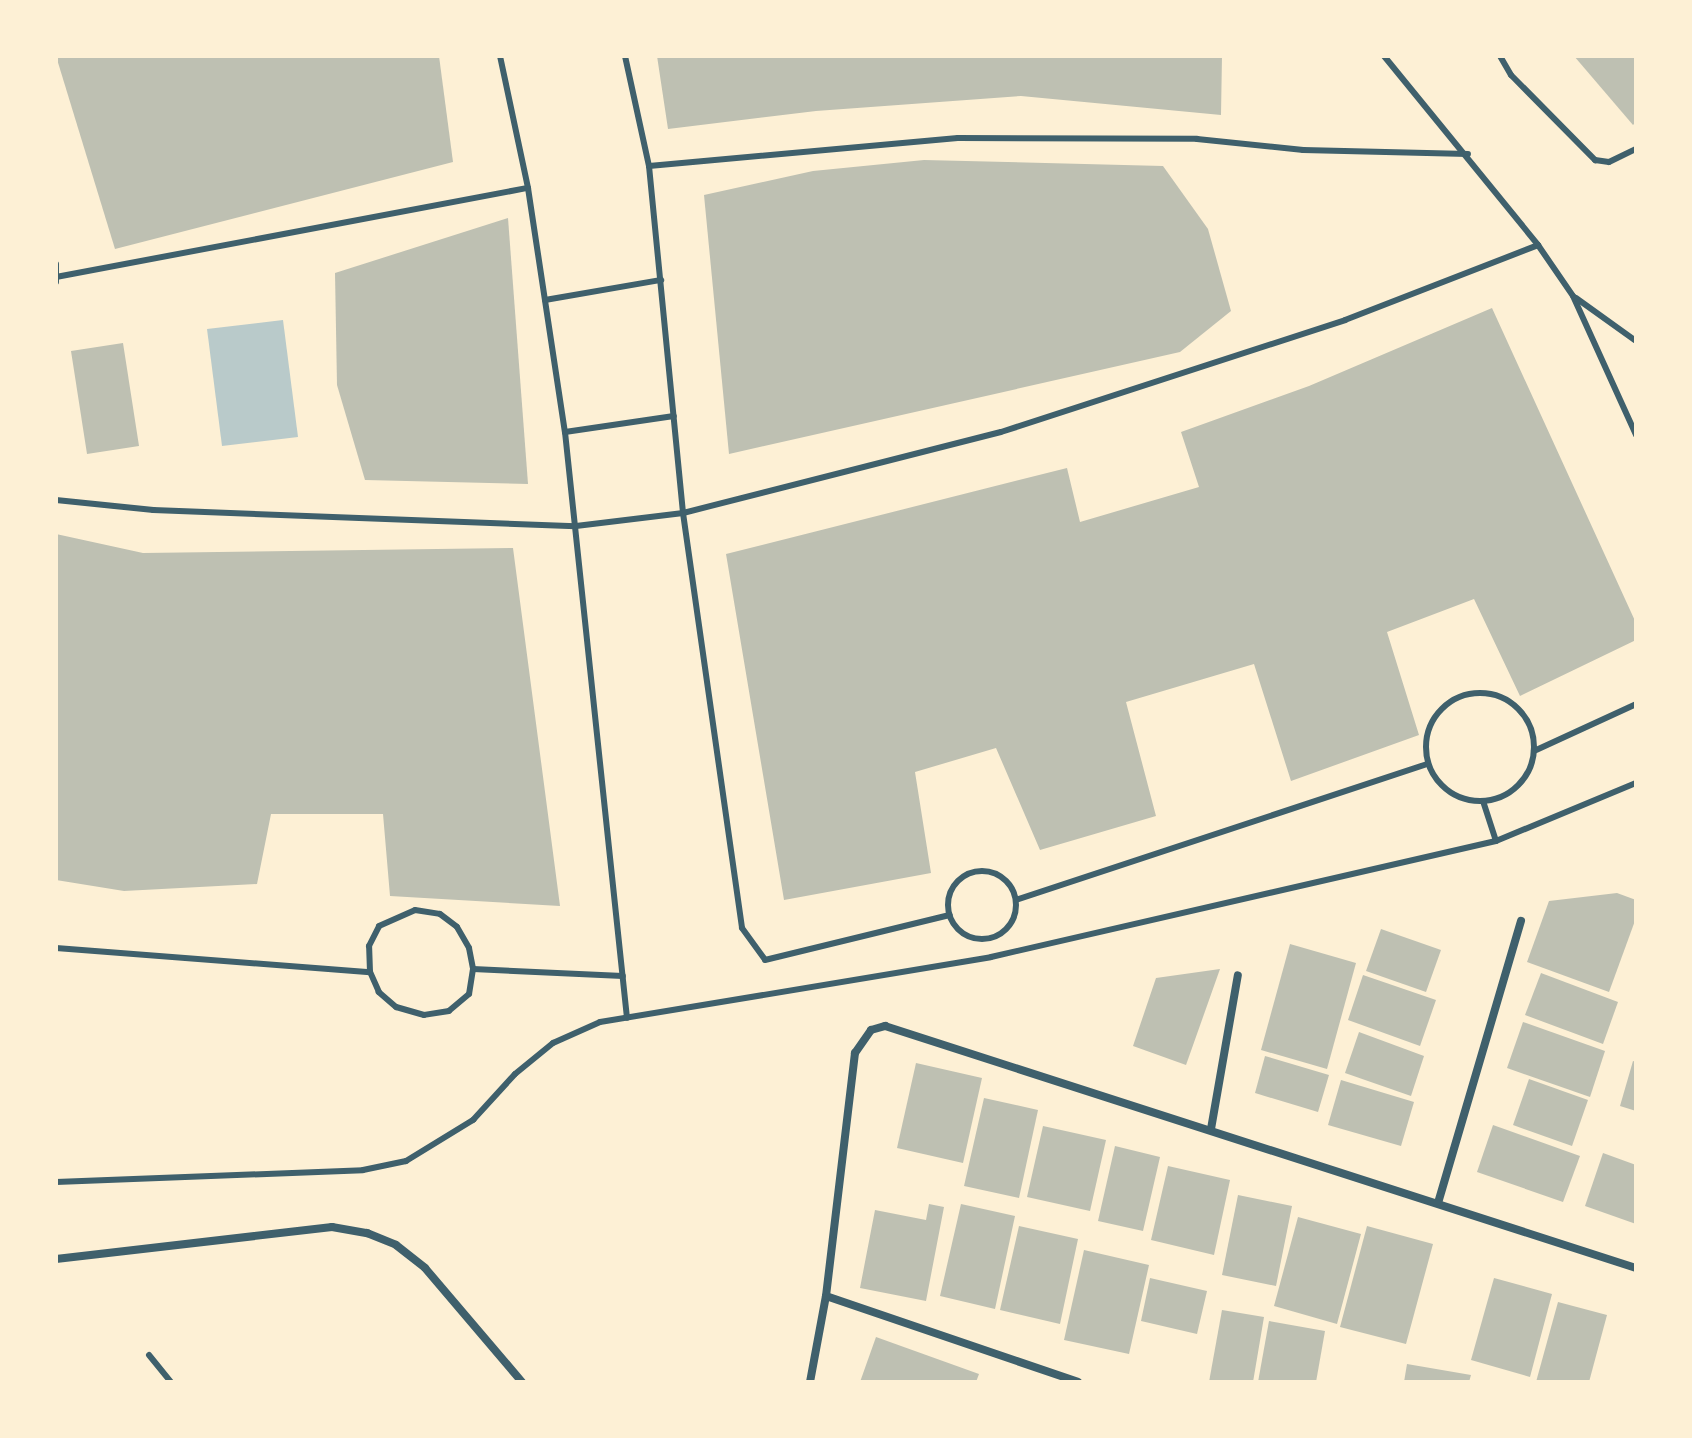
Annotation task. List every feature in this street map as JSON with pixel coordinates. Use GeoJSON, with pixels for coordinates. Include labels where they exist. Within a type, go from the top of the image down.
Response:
{"type":"FeatureCollection","features":[{"type":"Feature","properties":{"kind":"street"},"geometry":{"type":"LineString","coordinates":[[1438,1203],[1521,921]]}},
{"type":"Feature","properties":{"kind":"street"},"geometry":{"type":"LineString","coordinates":[[1211,1129],[1238,975]]}},
{"type":"Feature","properties":{"kind":"street"},"geometry":{"type":"LineString","coordinates":[[810,1382],[826,1296],[855,1053],[871,1030],[905,1030],[1636,1268]]}},
{"type":"Feature","properties":{"kind":"street"},"geometry":{"type":"LineString","coordinates":[[56,1259],[332,1227],[367,1233],[396,1245],[425,1268],[522,1382]]}},
{"type":"Feature","properties":{"kind":"street"},"geometry":{"type":"LineString","coordinates":[[826,1296],[1078,1382]]}},
{"type":"Feature","properties":{"kind":"lane"},"geometry":{"type":"LineString","coordinates":[[500,56],[528,188],[565,432],[627,1018]]}},
{"type":"Feature","properties":{"kind":"lane"},"geometry":{"type":"LineString","coordinates":[[625,56],[649,166],[683,513],[747,941],[765,960],[950,915]]}},
{"type":"Feature","properties":{"kind":"lane"},"geometry":{"type":"LineString","coordinates":[[1384,56],[1468,154],[1573,296],[1636,435]]}},
{"type":"Feature","properties":{"kind":"lane"},"geometry":{"type":"LineString","coordinates":[[1500,56],[1511,75],[1595,160],[1609,162],[1636,149]]}},
{"type":"Feature","properties":{"kind":"lane"},"geometry":{"type":"LineString","coordinates":[[649,166],[958,138],[1197,139],[1303,150],[1468,154]]}},
{"type":"Feature","properties":{"kind":"lane"},"geometry":{"type":"LineString","coordinates":[[56,264],[57,279],[528,188]]}},
{"type":"Feature","properties":{"kind":"lane"},"geometry":{"type":"LineString","coordinates":[[56,500],[153,510],[576,526],[683,513],[1001,432],[1345,320],[1538,245]]}},
{"type":"Feature","properties":{"kind":"lane"},"geometry":{"type":"LineString","coordinates":[[545,300],[661,280]]}},
{"type":"Feature","properties":{"kind":"lane"},"geometry":{"type":"LineString","coordinates":[[1573,296],[1636,341]]}},
{"type":"Feature","properties":{"kind":"lane"},"geometry":{"type":"LineString","coordinates":[[565,432],[674,416]]}},
{"type":"Feature","properties":{"kind":"lane"},"geometry":{"type":"LineString","coordinates":[[1467,693],[1504,697],[1519,708],[1530,723],[1534,751],[1527,776],[1515,789],[1483,801],[1449,792],[1428,764],[1426,738],[1437,713],[1467,693]]}},
{"type":"Feature","properties":{"kind":"lane"},"geometry":{"type":"LineString","coordinates":[[1534,751],[1636,704]]}},
{"type":"Feature","properties":{"kind":"lane"},"geometry":{"type":"LineString","coordinates":[[1016,900],[1428,764]]}},
{"type":"Feature","properties":{"kind":"lane"},"geometry":{"type":"LineString","coordinates":[[56,1182],[363,1170],[406,1161],[473,1120],[515,1074],[553,1043],[600,1022],[991,957],[1496,841],[1636,783]]}},
{"type":"Feature","properties":{"kind":"lane"},"geometry":{"type":"LineString","coordinates":[[1483,801],[1496,841]]}},
{"type":"Feature","properties":{"kind":"lane"},"geometry":{"type":"LineString","coordinates":[[977,871],[1003,878],[1016,900],[1009,926],[987,939],[962,932],[950,915],[949,896],[955,884],[977,871]]}},
{"type":"Feature","properties":{"kind":"lane"},"geometry":{"type":"LineString","coordinates":[[415,910],[440,914],[457,927],[473,969],[469,994],[449,1011],[424,1015],[396,1007],[379,992],[370,972],[369,946],[379,926],[415,910]]}},
{"type":"Feature","properties":{"kind":"lane"},"geometry":{"type":"LineString","coordinates":[[987,939],[991,957]]}},
{"type":"Feature","properties":{"kind":"lane"},"geometry":{"type":"LineString","coordinates":[[56,948],[370,972]]}},
{"type":"Feature","properties":{"kind":"lane"},"geometry":{"type":"LineString","coordinates":[[473,969],[623,976]]}},
{"type":"Feature","properties":{"kind":"lane"},"geometry":{"type":"LineString","coordinates":[[149,1355],[171,1382]]}},
{"type":"Feature","properties":{"kind":"shaded area"},"geometry":{"type":"Polygon","coordinates":[[[283,320],[298,437],[222,446],[207,329],[283,320]]]}},
{"type":"Feature","properties":{"kind":"building"},"geometry":{"type":"Polygon","coordinates":[[[56,56],[439,56],[453,162],[115,249],[56,56]]]}},
{"type":"Feature","properties":{"kind":"building"},"geometry":{"type":"Polygon","coordinates":[[[657,56],[1222,56],[1221,115],[1021,96],[816,111],[668,129],[657,56]]]}},
{"type":"Feature","properties":{"kind":"building"},"geometry":{"type":"Polygon","coordinates":[[[1574,56],[1636,56],[1636,122],[1633,125],[1574,56]]]}},
{"type":"Feature","properties":{"kind":"building"},"geometry":{"type":"Polygon","coordinates":[[[924,160],[1163,166],[1208,229],[1231,311],[1180,352],[729,454],[704,195],[813,171],[924,160]]]}},
{"type":"Feature","properties":{"kind":"building"},"geometry":{"type":"Polygon","coordinates":[[[508,218],[528,484],[365,480],[337,385],[335,273],[508,218]]]}},
{"type":"Feature","properties":{"kind":"building"},"geometry":{"type":"Polygon","coordinates":[[[1492,308],[1636,623],[1636,640],[1520,696],[1474,599],[1387,632],[1419,735],[1291,781],[1254,664],[1126,702],[1156,816],[1040,850],[996,748],[915,772],[931,873],[784,900],[726,554],[1067,468],[1080,522],[1199,487],[1181,432],[1309,386],[1492,308]]]}},
{"type":"Feature","properties":{"kind":"building"},"geometry":{"type":"Polygon","coordinates":[[[123,343],[139,446],[87,454],[71,351],[123,343]]]}},
{"type":"Feature","properties":{"kind":"building"},"geometry":{"type":"Polygon","coordinates":[[[56,534],[143,553],[513,548],[560,906],[390,896],[383,814],[271,814],[257,884],[124,891],[56,880],[56,534]]]}},
{"type":"Feature","properties":{"kind":"building"},"geometry":{"type":"Polygon","coordinates":[[[1617,893],[1636,900],[1636,918],[1609,992],[1527,962],[1549,901],[1617,893]]]}},
{"type":"Feature","properties":{"kind":"building"},"geometry":{"type":"Polygon","coordinates":[[[1381,929],[1441,950],[1426,992],[1366,971],[1381,929]]]}},
{"type":"Feature","properties":{"kind":"building"},"geometry":{"type":"Polygon","coordinates":[[[1290,944],[1356,963],[1327,1069],[1261,1050],[1290,944]]]}},
{"type":"Feature","properties":{"kind":"building"},"geometry":{"type":"Polygon","coordinates":[[[1220,969],[1186,1065],[1133,1046],[1156,978],[1220,969]]]}},
{"type":"Feature","properties":{"kind":"building"},"geometry":{"type":"Polygon","coordinates":[[[1541,973],[1618,1002],[1603,1044],[1525,1015],[1541,973]]]}},
{"type":"Feature","properties":{"kind":"building"},"geometry":{"type":"Polygon","coordinates":[[[1363,975],[1436,1000],[1420,1046],[1348,1020],[1363,975]]]}},
{"type":"Feature","properties":{"kind":"building"},"geometry":{"type":"Polygon","coordinates":[[[1523,1022],[1605,1051],[1590,1097],[1507,1068],[1523,1022]]]}},
{"type":"Feature","properties":{"kind":"building"},"geometry":{"type":"Polygon","coordinates":[[[1359,1032],[1424,1056],[1411,1096],[1345,1073],[1359,1032]]]}},
{"type":"Feature","properties":{"kind":"building"},"geometry":{"type":"Polygon","coordinates":[[[1265,1056],[1329,1075],[1318,1112],[1255,1093],[1265,1056]]]}},
{"type":"Feature","properties":{"kind":"building"},"geometry":{"type":"Polygon","coordinates":[[[1633,1061],[1636,1062],[1636,1111],[1620,1106],[1633,1061]]]}},
{"type":"Feature","properties":{"kind":"building"},"geometry":{"type":"Polygon","coordinates":[[[916,1063],[982,1078],[963,1163],[897,1148],[916,1063]]]}},
{"type":"Feature","properties":{"kind":"building"},"geometry":{"type":"Polygon","coordinates":[[[1529,1079],[1588,1100],[1572,1146],[1513,1125],[1529,1079]]]}},
{"type":"Feature","properties":{"kind":"building"},"geometry":{"type":"Polygon","coordinates":[[[1341,1080],[1414,1102],[1401,1146],[1328,1125],[1341,1080]]]}},
{"type":"Feature","properties":{"kind":"building"},"geometry":{"type":"Polygon","coordinates":[[[984,1098],[1038,1110],[1019,1198],[964,1186],[984,1098]]]}},
{"type":"Feature","properties":{"kind":"building"},"geometry":{"type":"Polygon","coordinates":[[[1493,1125],[1580,1156],[1563,1202],[1477,1172],[1493,1125]]]}},
{"type":"Feature","properties":{"kind":"building"},"geometry":{"type":"Polygon","coordinates":[[[1043,1126],[1106,1140],[1090,1211],[1027,1197],[1043,1126]]]}},
{"type":"Feature","properties":{"kind":"building"},"geometry":{"type":"Polygon","coordinates":[[[1115,1146],[1160,1157],[1143,1231],[1098,1221],[1115,1146]]]}},
{"type":"Feature","properties":{"kind":"building"},"geometry":{"type":"Polygon","coordinates":[[[1603,1153],[1636,1165],[1636,1224],[1585,1206],[1603,1153]]]}},
{"type":"Feature","properties":{"kind":"building"},"geometry":{"type":"Polygon","coordinates":[[[1168,1166],[1230,1180],[1214,1255],[1151,1240],[1168,1166]]]}},
{"type":"Feature","properties":{"kind":"building"},"geometry":{"type":"Polygon","coordinates":[[[1238,1195],[1292,1206],[1276,1286],[1222,1275],[1238,1195]]]}},
{"type":"Feature","properties":{"kind":"building"},"geometry":{"type":"Polygon","coordinates":[[[929,1204],[944,1207],[926,1301],[860,1288],[875,1210],[926,1220],[929,1204]]]}},
{"type":"Feature","properties":{"kind":"building"},"geometry":{"type":"Polygon","coordinates":[[[961,1204],[1015,1216],[995,1309],[940,1296],[961,1204]]]}},
{"type":"Feature","properties":{"kind":"building"},"geometry":{"type":"Polygon","coordinates":[[[1298,1217],[1361,1234],[1337,1324],[1274,1306],[1298,1217]]]}},
{"type":"Feature","properties":{"kind":"building"},"geometry":{"type":"Polygon","coordinates":[[[1019,1226],[1078,1239],[1060,1324],[1000,1310],[1019,1226]]]}},
{"type":"Feature","properties":{"kind":"building"},"geometry":{"type":"Polygon","coordinates":[[[1367,1226],[1433,1244],[1406,1344],[1340,1327],[1367,1226]]]}},
{"type":"Feature","properties":{"kind":"building"},"geometry":{"type":"Polygon","coordinates":[[[1084,1250],[1149,1265],[1129,1354],[1064,1340],[1084,1250]]]}},
{"type":"Feature","properties":{"kind":"building"},"geometry":{"type":"Polygon","coordinates":[[[1150,1278],[1207,1291],[1197,1334],[1141,1321],[1150,1278]]]}},
{"type":"Feature","properties":{"kind":"building"},"geometry":{"type":"Polygon","coordinates":[[[1494,1278],[1552,1294],[1530,1377],[1471,1360],[1494,1278]]]}},
{"type":"Feature","properties":{"kind":"building"},"geometry":{"type":"Polygon","coordinates":[[[1558,1302],[1607,1315],[1589,1382],[1536,1382],[1558,1302]]]}},
{"type":"Feature","properties":{"kind":"building"},"geometry":{"type":"Polygon","coordinates":[[[1222,1310],[1264,1317],[1253,1382],[1209,1382],[1222,1310]]]}},
{"type":"Feature","properties":{"kind":"building"},"geometry":{"type":"Polygon","coordinates":[[[1269,1321],[1325,1331],[1316,1382],[1258,1382],[1269,1321]]]}},
{"type":"Feature","properties":{"kind":"building"},"geometry":{"type":"Polygon","coordinates":[[[876,1337],[979,1374],[976,1382],[860,1382],[876,1337]]]}},
{"type":"Feature","properties":{"kind":"building"},"geometry":{"type":"Polygon","coordinates":[[[1407,1364],[1471,1375],[1469,1382],[1404,1382],[1407,1364]]]}}]}
